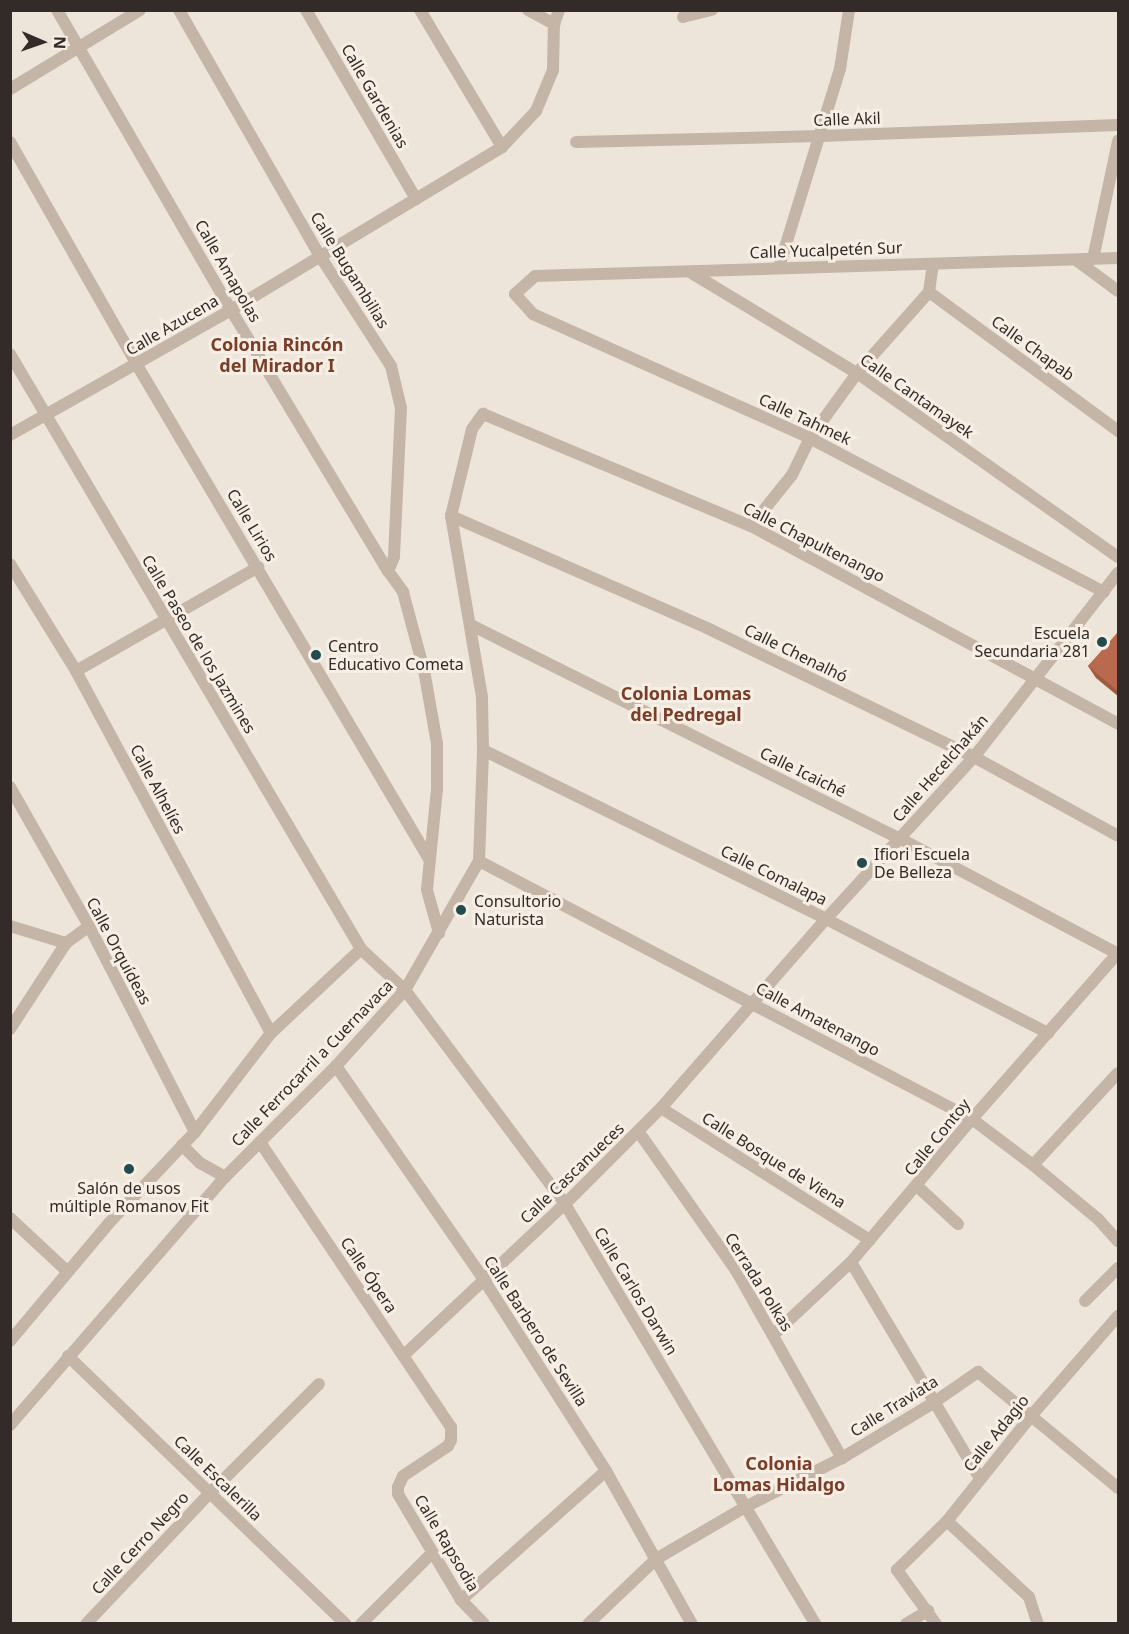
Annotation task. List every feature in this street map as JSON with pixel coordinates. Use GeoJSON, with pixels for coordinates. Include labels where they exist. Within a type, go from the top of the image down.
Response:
{"type":"FeatureCollection","features":[{"type":"Feature","properties":{"kind":"street","name":"Calle Amapolas"},"geometry":{"type":"LineString","coordinates":[[57,10],[231,310],[388,571]]}},
{"type":"Feature","properties":{"kind":"street"},"geometry":{"type":"LineString","coordinates":[[10,89],[140,10]]}},
{"type":"Feature","properties":{"kind":"street","name":"Calle Bugambilias"},"geometry":{"type":"LineString","coordinates":[[179,10],[320,256],[391,366],[401,408],[394,557],[388,571]]}},
{"type":"Feature","properties":{"kind":"street","name":"Calle Gardenias"},"geometry":{"type":"LineString","coordinates":[[306,10],[416,199]]}},
{"type":"Feature","properties":{"kind":"street"},"geometry":{"type":"LineString","coordinates":[[420,10],[502,147],[536,111],[553,70],[554,24],[559,10]]}},
{"type":"Feature","properties":{"kind":"street"},"geometry":{"type":"LineString","coordinates":[[528,10],[554,24]]}},
{"type":"Feature","properties":{"kind":"street"},"geometry":{"type":"LineString","coordinates":[[683,17],[712,10]]}},
{"type":"Feature","properties":{"kind":"street"},"geometry":{"type":"LineString","coordinates":[[779,267],[840,69],[849,10]]}},
{"type":"Feature","properties":{"kind":"street","name":"Calle Akil"},"geometry":{"type":"LineString","coordinates":[[576,142],[821,136],[1119,124]]}},
{"type":"Feature","properties":{"kind":"street"},"geometry":{"type":"LineString","coordinates":[[1093,259],[1119,141]]}},
{"type":"Feature","properties":{"kind":"street","name":"Calle Lirios"},"geometry":{"type":"LineString","coordinates":[[10,142],[136,365],[258,567],[429,859]]}},
{"type":"Feature","properties":{"kind":"street","name":"Calle Azucena"},"geometry":{"type":"LineString","coordinates":[[10,435],[231,310],[502,147]]}},
{"type":"Feature","properties":{"kind":"street","name":"Calle Yucalpetén Sur"},"geometry":{"type":"LineString","coordinates":[[535,276],[1119,258]]}},
{"type":"Feature","properties":{"kind":"street"},"geometry":{"type":"LineString","coordinates":[[1076,260],[1119,291]]}},
{"type":"Feature","properties":{"kind":"street"},"geometry":{"type":"LineString","coordinates":[[752,526],[792,476],[810,438],[857,373],[928,292],[933,264]]}},
{"type":"Feature","properties":{"kind":"street","name":"Calle Cantamayek"},"geometry":{"type":"LineString","coordinates":[[690,272],[857,373],[1119,556]]}},
{"type":"Feature","properties":{"kind":"street","name":"Calle Tahmek"},"geometry":{"type":"LineString","coordinates":[[535,276],[515,294],[532,314],[810,438],[1104,592]]}},
{"type":"Feature","properties":{"kind":"street","name":"Calle Chapab"},"geometry":{"type":"LineString","coordinates":[[928,292],[1119,431]]}},
{"type":"Feature","properties":{"kind":"street","name":"Calle Paseo de los Jazmines"},"geometry":{"type":"LineString","coordinates":[[10,354],[361,949],[405,990]]}},
{"type":"Feature","properties":{"kind":"street","name":"Calle Ferrocarril a Cuernavaca"},"geometry":{"type":"LineString","coordinates":[[10,1425],[225,1177],[336,1066],[405,990],[479,861],[483,750],[482,697],[451,516],[472,429],[483,414]]}},
{"type":"Feature","properties":{"kind":"street","name":"Calle Chapultenango"},"geometry":{"type":"LineString","coordinates":[[483,414],[752,526],[1119,724]]}},
{"type":"Feature","properties":{"kind":"street","name":"Calle Chenalhó"},"geometry":{"type":"LineString","coordinates":[[451,516],[707,628],[974,757],[1119,836]]}},
{"type":"Feature","properties":{"kind":"street","name":"Calle Alhelíes"},"geometry":{"type":"LineString","coordinates":[[10,564],[76,670],[271,1033]]}},
{"type":"Feature","properties":{"kind":"street"},"geometry":{"type":"LineString","coordinates":[[76,670],[258,567]]}},
{"type":"Feature","properties":{"kind":"street"},"geometry":{"type":"LineString","coordinates":[[388,571],[403,592],[424,670],[437,744],[437,789],[427,890],[439,933]]}},
{"type":"Feature","properties":{"kind":"street","name":"Calle Hecelchakán"},"geometry":{"type":"LineString","coordinates":[[752,1003],[974,757],[1119,573]]}},
{"type":"Feature","properties":{"kind":"street","name":"Calle Icaiché"},"geometry":{"type":"LineString","coordinates":[[471,625],[901,839],[1118,953]]}},
{"type":"Feature","properties":{"kind":"street","name":"Calle Comalapa"},"geometry":{"type":"LineString","coordinates":[[483,750],[826,919],[1048,1033]]}},
{"type":"Feature","properties":{"kind":"street","name":"Calle Orquídeas"},"geometry":{"type":"LineString","coordinates":[[10,787],[89,926],[195,1132]]}},
{"type":"Feature","properties":{"kind":"street","name":"Calle Amatenango"},"geometry":{"type":"LineString","coordinates":[[479,861],[972,1119],[1033,1165],[1098,1219],[1119,1241]]}},
{"type":"Feature","properties":{"kind":"street"},"geometry":{"type":"LineString","coordinates":[[10,926],[66,943]]}},
{"type":"Feature","properties":{"kind":"street"},"geometry":{"type":"LineString","coordinates":[[10,1029],[66,943],[89,926]]}},
{"type":"Feature","properties":{"kind":"street"},"geometry":{"type":"LineString","coordinates":[[11,1340],[68,1272],[195,1132],[271,1033],[361,949]]}},
{"type":"Feature","properties":{"kind":"street","name":"Calle Contoy"},"geometry":{"type":"LineString","coordinates":[[773,1335],[851,1262],[972,1119],[1118,953]]}},
{"type":"Feature","properties":{"kind":"street","name":"Calle Carlos Darwin"},"geometry":{"type":"LineString","coordinates":[[405,990],[565,1204],[815,1623]]}},
{"type":"Feature","properties":{"kind":"street","name":"Calle Cascanueces"},"geometry":{"type":"LineString","coordinates":[[404,1355],[565,1204],[661,1108],[752,1003]]}},
{"type":"Feature","properties":{"kind":"street","name":"Calle Barbero de Sevilla"},"geometry":{"type":"LineString","coordinates":[[336,1066],[484,1280],[606,1471],[692,1623]]}},
{"type":"Feature","properties":{"kind":"street"},"geometry":{"type":"LineString","coordinates":[[1033,1165],[1119,1073]]}},
{"type":"Feature","properties":{"kind":"street","name":"Calle Bosque de Viena"},"geometry":{"type":"LineString","coordinates":[[661,1108],[870,1240]]}},
{"type":"Feature","properties":{"kind":"street","name":"Cerrada Polkas"},"geometry":{"type":"LineString","coordinates":[[638,1131],[737,1272],[842,1458]]}},
{"type":"Feature","properties":{"kind":"street","name":"Calle Ópera"},"geometry":{"type":"LineString","coordinates":[[260,1142],[451,1427]]}},
{"type":"Feature","properties":{"kind":"street"},"geometry":{"type":"LineString","coordinates":[[182,1145],[200,1164],[225,1177]]}},
{"type":"Feature","properties":{"kind":"street"},"geometry":{"type":"LineString","coordinates":[[917,1186],[958,1224]]}},
{"type":"Feature","properties":{"kind":"street"},"geometry":{"type":"LineString","coordinates":[[10,1218],[68,1272]]}},
{"type":"Feature","properties":{"kind":"street"},"geometry":{"type":"LineString","coordinates":[[851,1262],[933,1403],[980,1478]]}},
{"type":"Feature","properties":{"kind":"street"},"geometry":{"type":"LineString","coordinates":[[1085,1301],[1119,1268]]}},
{"type":"Feature","properties":{"kind":"street","name":"Calle Adagio"},"geometry":{"type":"LineString","coordinates":[[928,1611],[897,1570],[947,1521],[1030,1416],[1119,1316]]}},
{"type":"Feature","properties":{"kind":"street","name":"Calle Escalerilla"},"geometry":{"type":"LineString","coordinates":[[68,1356],[346,1623]]}},
{"type":"Feature","properties":{"kind":"street","name":"Calle Traviata"},"geometry":{"type":"LineString","coordinates":[[588,1623],[656,1559],[747,1506],[842,1458],[933,1403],[978,1372],[1030,1416]]}},
{"type":"Feature","properties":{"kind":"street","name":"Calle Cerro Negro"},"geometry":{"type":"LineString","coordinates":[[86,1623],[210,1493],[319,1384]]}},
{"type":"Feature","properties":{"kind":"street"},"geometry":{"type":"LineString","coordinates":[[1030,1416],[1119,1488]]}},
{"type":"Feature","properties":{"kind":"street","name":"Calle Rapsodia"},"geometry":{"type":"LineString","coordinates":[[451,1427],[451,1440],[448,1446],[403,1476],[398,1487],[398,1494],[431,1554],[461,1600],[484,1623]]}},
{"type":"Feature","properties":{"kind":"street"},"geometry":{"type":"LineString","coordinates":[[461,1600],[606,1471]]}},
{"type":"Feature","properties":{"kind":"street"},"geometry":{"type":"LineString","coordinates":[[947,1521],[1029,1597],[1038,1623]]}},
{"type":"Feature","properties":{"kind":"street"},"geometry":{"type":"LineString","coordinates":[[361,1623],[431,1554]]}},
{"type":"Feature","properties":{"kind":"street"},"geometry":{"type":"LineString","coordinates":[[906,1623],[928,1611],[936,1623]]}},
{"type":"Feature","properties":{"kind":"building"},"geometry":{"type":"Polygon","coordinates":[[[1117,633],[1119,635],[1119,692],[1088,666],[1117,633]]]}},
{"type":"Feature","properties":{"kind":"place","name":"Escuela Secundaria 281"},"geometry":{"type":"Point","coordinates":[1102,642]}},
{"type":"Feature","properties":{"kind":"place","name":"Centro Educativo Cometa"},"geometry":{"type":"Point","coordinates":[316,655]}},
{"type":"Feature","properties":{"kind":"place","name":"Ifiori Escuela De Belleza"},"geometry":{"type":"Point","coordinates":[862,863]}},
{"type":"Feature","properties":{"kind":"place","name":"Consultorio Naturista"},"geometry":{"type":"Point","coordinates":[461,910]}},
{"type":"Feature","properties":{"kind":"place","name":"Salón de usos múltiple Romanov Fit"},"geometry":{"type":"Point","coordinates":[129,1169]}},
{"type":"Feature","properties":{"kind":"district","name":"Colonia Rincón del Mirador I"},"geometry":{"type":"Point","coordinates":[277,355]}},
{"type":"Feature","properties":{"kind":"district","name":"Colonia Lomas del Pedregal"},"geometry":{"type":"Point","coordinates":[686,704]}},
{"type":"Feature","properties":{"kind":"district","name":"Colonia Lomas Hidalgo"},"geometry":{"type":"Point","coordinates":[779,1474]}}]}
